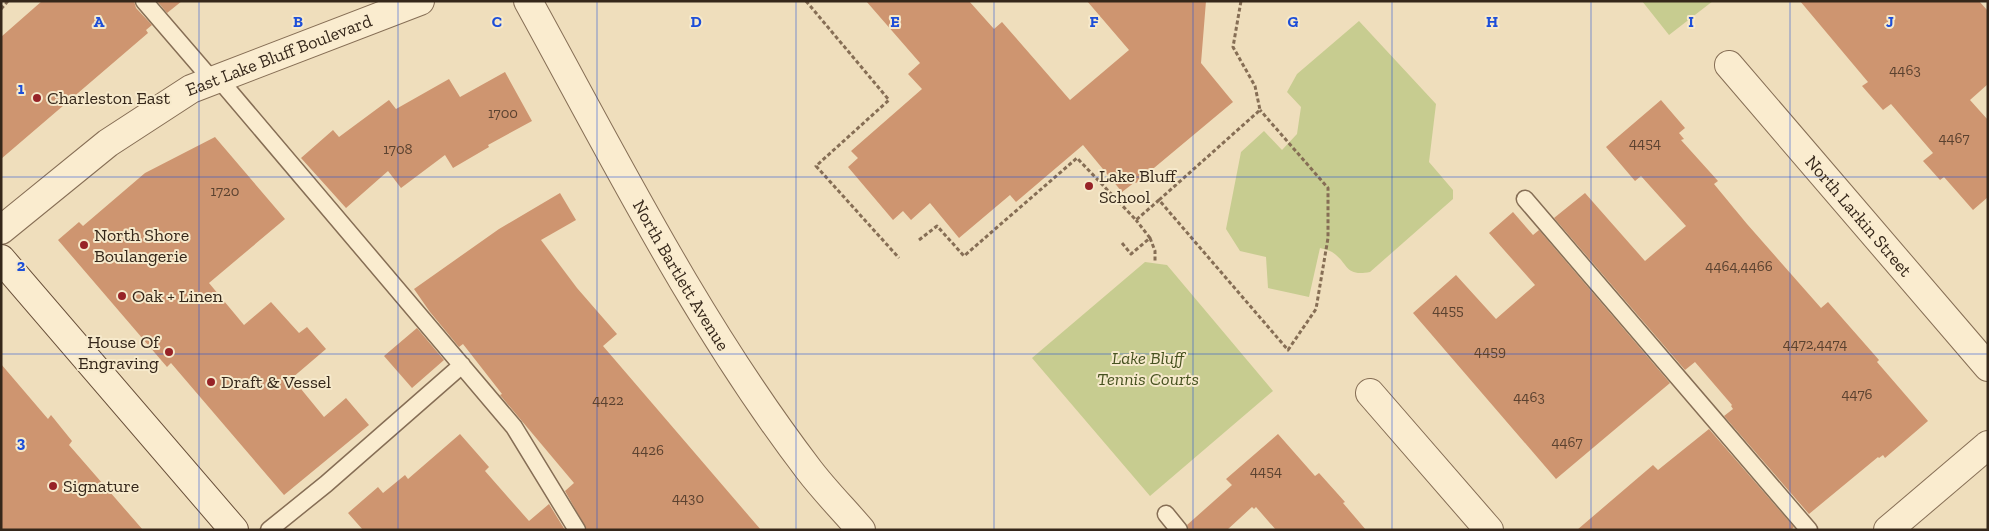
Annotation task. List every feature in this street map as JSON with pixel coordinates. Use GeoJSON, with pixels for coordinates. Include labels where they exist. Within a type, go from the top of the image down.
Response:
{"type":"FeatureCollection","features":[{"type":"Feature","properties":{"kind":"street","name":"East Lake Bluff Boulevard"},"geometry":{"type":"LineString","coordinates":[[1,230],[108,143],[191,89],[420,1]]}},
{"type":"Feature","properties":{"kind":"street","name":"North Bartlett Avenue"},"geometry":{"type":"LineString","coordinates":[[528,1],[674,266],[751,390],[810,471],[861,530]]}},
{"type":"Feature","properties":{"kind":"street","name":"North Larkin Street"},"geometry":{"type":"LineString","coordinates":[[1729,65],[1988,368]]}},
{"type":"Feature","properties":{"kind":"street"},"geometry":{"type":"LineString","coordinates":[[1,259],[234,530]]}},
{"type":"Feature","properties":{"kind":"street"},"geometry":{"type":"LineString","coordinates":[[1370,393],[1489,530]]}},
{"type":"Feature","properties":{"kind":"street"},"geometry":{"type":"LineString","coordinates":[[1888,530],[1988,445]]}},
{"type":"Feature","properties":{"kind":"lane"},"geometry":{"type":"LineString","coordinates":[[144,1],[215,79],[514,426],[577,530]]}},
{"type":"Feature","properties":{"kind":"lane"},"geometry":{"type":"LineString","coordinates":[[1524,199],[1809,530]]}},
{"type":"Feature","properties":{"kind":"lane"},"geometry":{"type":"LineString","coordinates":[[269,530],[326,484],[462,365]]}},
{"type":"Feature","properties":{"kind":"lane"},"geometry":{"type":"LineString","coordinates":[[1166,514],[1179,530]]}},
{"type":"Feature","properties":{"kind":"path"},"geometry":{"type":"LineString","coordinates":[[1,9],[8,1]]}},
{"type":"Feature","properties":{"kind":"path"},"geometry":{"type":"LineString","coordinates":[[806,1],[889,100],[816,166],[899,258]]}},
{"type":"Feature","properties":{"kind":"path"},"geometry":{"type":"LineString","coordinates":[[1159,200],[1288,350],[1316,309],[1328,238],[1328,188],[1260,110],[1255,86],[1234,47],[1241,1]]}},
{"type":"Feature","properties":{"kind":"path"},"geometry":{"type":"LineString","coordinates":[[1136,220],[1260,110]]}},
{"type":"Feature","properties":{"kind":"path"},"geometry":{"type":"LineString","coordinates":[[919,240],[937,226],[964,256],[1077,158],[1136,220],[1150,238],[1155,251],[1155,263]]}},
{"type":"Feature","properties":{"kind":"path"},"geometry":{"type":"LineString","coordinates":[[1122,244],[1131,254],[1150,238]]}},
{"type":"Feature","properties":{"kind":"green space"},"geometry":{"type":"Polygon","coordinates":[[[1642,1],[1713,1],[1669,35],[1642,1]]]}},
{"type":"Feature","properties":{"kind":"green space"},"geometry":{"type":"Polygon","coordinates":[[[1359,21],[1436,104],[1429,162],[1453,190],[1453,199],[1370,272],[1355,273],[1332,252],[1320,248],[1309,297],[1268,288],[1266,257],[1240,251],[1226,229],[1241,152],[1264,131],[1282,150],[1297,134],[1301,107],[1287,92],[1297,74],[1359,21]]]}},
{"type":"Feature","properties":{"kind":"green space","name":"Lake Bluff Tennis Courts"},"geometry":{"type":"Polygon","coordinates":[[[1145,262],[1167,265],[1273,391],[1150,496],[1032,358],[1145,262]]]}},
{"type":"Feature","properties":{"kind":"building","name":"Charleston East"},"geometry":{"type":"Polygon","coordinates":[[[42,1],[134,1],[136,8],[152,25],[146,30],[148,33],[1,159],[1,37],[42,1]]]}},
{"type":"Feature","properties":{"kind":"building"},"geometry":{"type":"Polygon","coordinates":[[[157,1],[182,1],[167,13],[157,1]]]}},
{"type":"Feature","properties":{"kind":"building"},"geometry":{"type":"Polygon","coordinates":[[[866,1],[969,1],[994,29],[1002,22],[1070,100],[1129,50],[1087,1],[1206,1],[1201,63],[1233,102],[1136,183],[1122,192],[1083,145],[1016,202],[1010,195],[959,238],[930,203],[911,220],[903,211],[893,220],[848,167],[858,158],[851,151],[922,89],[908,74],[920,63],[866,1]]]}},
{"type":"Feature","properties":{"kind":"building"},"geometry":{"type":"Polygon","coordinates":[[[1800,1],[1979,1],[1988,11],[1988,84],[1970,100],[1988,120],[1988,197],[1973,210],[1944,177],[1940,180],[1923,161],[1933,153],[1891,104],[1883,110],[1862,86],[1868,82],[1800,1]]]}},
{"type":"Feature","properties":{"kind":"building"},"geometry":{"type":"Polygon","coordinates":[[[505,72],[532,121],[488,145],[489,147],[453,168],[445,155],[401,188],[388,171],[346,208],[301,158],[333,130],[339,137],[389,100],[396,109],[449,79],[460,97],[505,72]]]}},
{"type":"Feature","properties":{"kind":"building"},"geometry":{"type":"Polygon","coordinates":[[[1661,100],[1685,128],[1679,133],[1684,139],[1681,140],[1718,181],[1714,184],[1747,224],[1821,308],[1828,302],[1879,360],[1877,362],[1928,421],[1885,458],[1883,455],[1878,457],[1809,514],[1724,416],[1733,409],[1732,405],[1695,362],[1685,370],[1554,218],[1585,193],[1645,261],[1686,226],[1641,176],[1635,181],[1606,147],[1661,100]]]}},
{"type":"Feature","properties":{"kind":"building"},"geometry":{"type":"Polygon","coordinates":[[[215,137],[285,219],[209,283],[244,325],[271,302],[299,333],[307,327],[326,349],[292,378],[324,417],[346,398],[369,425],[284,495],[171,363],[167,367],[58,240],[79,222],[83,226],[145,173],[215,137]]]}},
{"type":"Feature","properties":{"kind":"building"},"geometry":{"type":"Polygon","coordinates":[[[560,193],[576,220],[541,240],[577,288],[617,334],[603,346],[761,530],[587,530],[565,491],[574,483],[500,395],[502,394],[463,344],[459,347],[414,289],[499,229],[560,193]]]}},
{"type":"Feature","properties":{"kind":"building"},"geometry":{"type":"Polygon","coordinates":[[[1513,212],[1533,235],[1539,230],[1670,383],[1556,479],[1413,313],[1456,275],[1496,319],[1535,285],[1489,233],[1513,212]]]}},
{"type":"Feature","properties":{"kind":"building"},"geometry":{"type":"Polygon","coordinates":[[[417,328],[444,360],[412,388],[384,356],[417,328]]]}},
{"type":"Feature","properties":{"kind":"building","name":"Signature"},"geometry":{"type":"Polygon","coordinates":[[[1,364],[48,419],[51,415],[72,441],[69,445],[143,530],[1,530],[1,364]]]}},
{"type":"Feature","properties":{"kind":"building"},"geometry":{"type":"Polygon","coordinates":[[[1709,429],[1794,527],[1791,530],[1577,530],[1653,465],[1658,470],[1709,429]]]}},
{"type":"Feature","properties":{"kind":"building"},"geometry":{"type":"Polygon","coordinates":[[[460,434],[489,467],[485,471],[529,521],[549,504],[565,530],[363,530],[348,513],[378,487],[383,493],[405,475],[408,479],[460,434]]]}},
{"type":"Feature","properties":{"kind":"building"},"geometry":{"type":"Polygon","coordinates":[[[1278,434],[1315,476],[1319,473],[1345,502],[1343,503],[1366,530],[1276,530],[1256,507],[1254,509],[1252,507],[1227,530],[1189,530],[1187,525],[1232,485],[1226,479],[1278,434]]]}},
{"type":"Feature","properties":{"kind":"place","name":"Charleston East"},"geometry":{"type":"Point","coordinates":[37,98]}},
{"type":"Feature","properties":{"kind":"place","name":"Lake Bluff School"},"geometry":{"type":"Point","coordinates":[1089,186]}},
{"type":"Feature","properties":{"kind":"place","name":"North Shore Boulangerie"},"geometry":{"type":"Point","coordinates":[84,245]}},
{"type":"Feature","properties":{"kind":"place","name":"Oak + Linen"},"geometry":{"type":"Point","coordinates":[122,296]}},
{"type":"Feature","properties":{"kind":"place","name":"House Of Engraving"},"geometry":{"type":"Point","coordinates":[169,352]}},
{"type":"Feature","properties":{"kind":"place","name":"Draft & Vessel"},"geometry":{"type":"Point","coordinates":[211,382]}},
{"type":"Feature","properties":{"kind":"place","name":"Signature"},"geometry":{"type":"Point","coordinates":[53,486]}}]}
